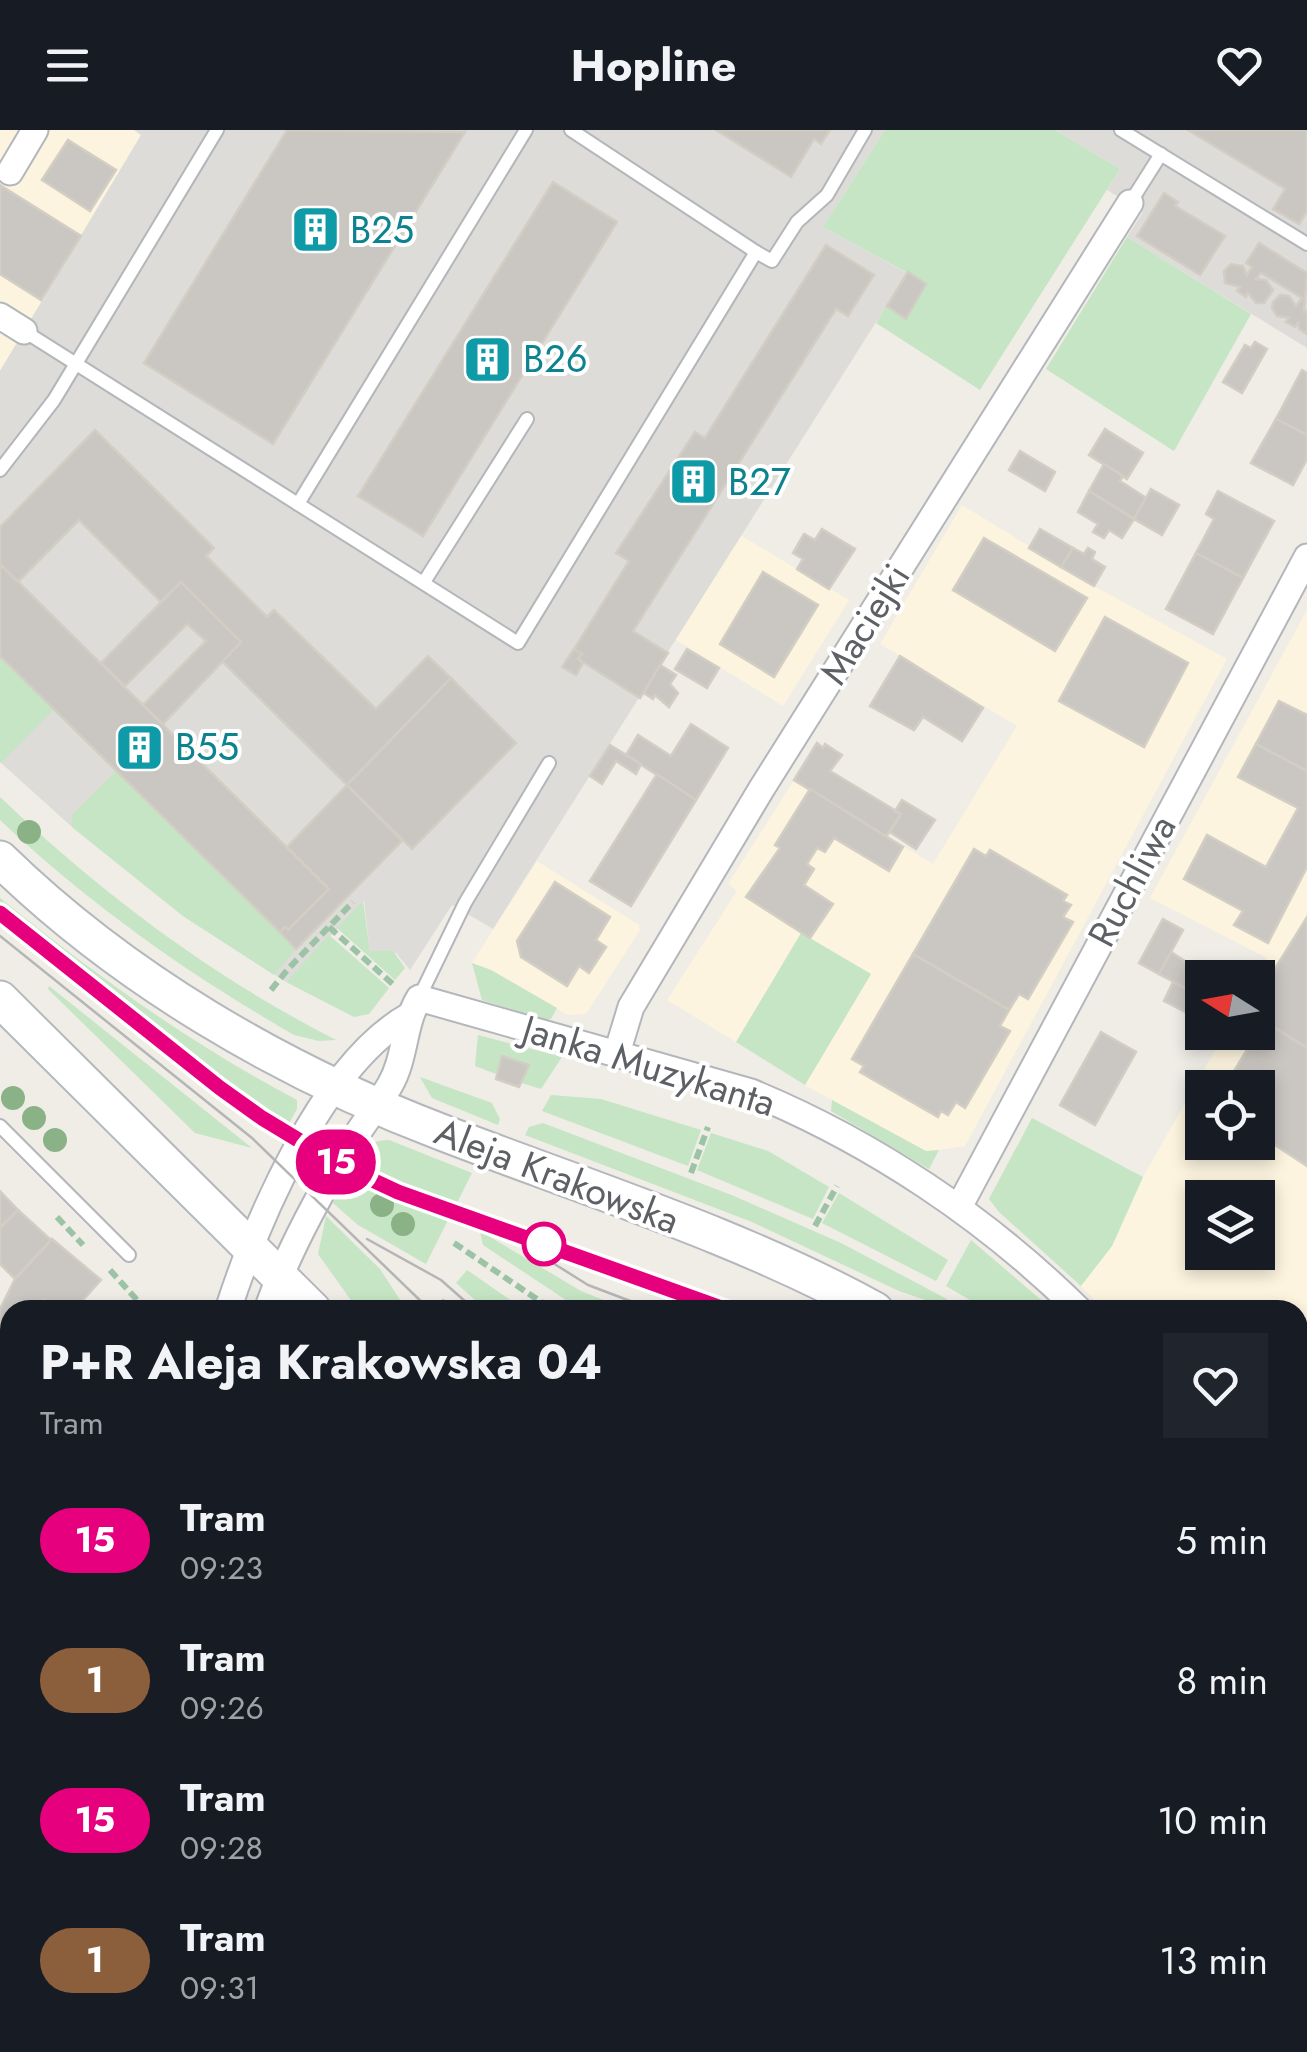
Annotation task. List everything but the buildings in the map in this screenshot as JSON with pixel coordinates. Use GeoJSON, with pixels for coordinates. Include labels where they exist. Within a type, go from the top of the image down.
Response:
{"type":"FeatureCollection","features":[{"type":"Feature","properties":{"kind":"main road","name":"Aleja Krakowska"},"geometry":{"type":"LineString","coordinates":[[0,858],[101,944],[194,1009],[268,1052],[376,1105],[775,1260],[855,1300]]}},
{"type":"Feature","properties":{"kind":"main road"},"geometry":{"type":"LineString","coordinates":[[4,1010],[303,1300]]}},
{"type":"Feature","properties":{"kind":"street"},"geometry":{"type":"LineString","coordinates":[[10,172],[35,130]]}},
{"type":"Feature","properties":{"kind":"street","name":"Maciejki"},"geometry":{"type":"LineString","coordinates":[[617,1053],[631,1007],[752,804],[1130,203]]}},
{"type":"Feature","properties":{"kind":"street","name":"Ruchliwa"},"geometry":{"type":"LineString","coordinates":[[960,1207],[1307,557]]}},
{"type":"Feature","properties":{"kind":"street"},"geometry":{"type":"LineString","coordinates":[[231,1300],[250,1246],[285,1168],[337,1086],[408,1000]]}},
{"type":"Feature","properties":{"kind":"street"},"geometry":{"type":"LineString","coordinates":[[270,1300],[313,1206],[400,1064],[408,1000]]}},
{"type":"Feature","properties":{"kind":"street","name":"Janka Muzykanta"},"geometry":{"type":"LineString","coordinates":[[408,1000],[617,1053],[751,1092],[786,1107],[960,1207],[1068,1300]]}},
{"type":"Feature","properties":{"kind":"lane"},"geometry":{"type":"LineString","coordinates":[[0,470],[54,400],[217,130]]}},
{"type":"Feature","properties":{"kind":"lane"},"geometry":{"type":"LineString","coordinates":[[298,504],[526,130]]}},
{"type":"Feature","properties":{"kind":"lane"},"geometry":{"type":"LineString","coordinates":[[570,130],[772,261],[797,222],[827,195],[866,130]]}},
{"type":"Feature","properties":{"kind":"lane"},"geometry":{"type":"LineString","coordinates":[[1121,130],[1307,244]]}},
{"type":"Feature","properties":{"kind":"lane"},"geometry":{"type":"LineString","coordinates":[[1130,203],[1161,154]]}},
{"type":"Feature","properties":{"kind":"lane"},"geometry":{"type":"LineString","coordinates":[[7,323],[518,643],[756,252]]}},
{"type":"Feature","properties":{"kind":"lane"},"geometry":{"type":"LineString","coordinates":[[424,582],[527,419]]}},
{"type":"Feature","properties":{"kind":"lane"},"geometry":{"type":"LineString","coordinates":[[408,1000],[549,763]]}},
{"type":"Feature","properties":{"kind":"lane"},"geometry":{"type":"LineString","coordinates":[[0,1126],[129,1255]]}},
{"type":"Feature","properties":{"kind":"path"},"geometry":{"type":"LineString","coordinates":[[271,990],[353,902]]}},
{"type":"Feature","properties":{"kind":"path"},"geometry":{"type":"LineString","coordinates":[[328,927],[408,1000]]}},
{"type":"Feature","properties":{"kind":"path"},"geometry":{"type":"LineString","coordinates":[[690,1174],[708,1127]]}},
{"type":"Feature","properties":{"kind":"path"},"geometry":{"type":"LineString","coordinates":[[815,1226],[837,1186]]}},
{"type":"Feature","properties":{"kind":"path"},"geometry":{"type":"LineString","coordinates":[[454,1244],[538,1300]]}},
{"type":"Feature","properties":{"kind":"shaded area"},"geometry":{"type":"Polygon","coordinates":[[[0,130],[134,130],[141,135],[0,371],[0,130]]]}},
{"type":"Feature","properties":{"kind":"shaded area"},"geometry":{"type":"Polygon","coordinates":[[[134,130],[885,130],[823,227],[907,273],[493,929],[452,905],[410,970],[396,953],[370,952],[364,901],[286,982],[183,916],[72,827],[0,762],[0,371],[141,135],[134,130]]]}},
{"type":"Feature","properties":{"kind":"shaded area"},"geometry":{"type":"Polygon","coordinates":[[[1055,130],[1307,130],[1307,348],[1127,237],[1143,212],[1107,190],[1120,169],[1055,130]]]}},
{"type":"Feature","properties":{"kind":"shaded area"},"geometry":{"type":"Polygon","coordinates":[[[962,505],[1094,586],[1227,659],[965,1146],[926,1152],[805,1085],[871,974],[802,933],[736,1042],[667,1000],[737,891],[728,884],[794,780],[933,864],[1017,726],[880,644],[962,505]]]}},
{"type":"Feature","properties":{"kind":"shaded area"},"geometry":{"type":"Polygon","coordinates":[[[740,535],[849,600],[783,706],[676,640],[740,535]]]}},
{"type":"Feature","properties":{"kind":"shaded area"},"geometry":{"type":"Polygon","coordinates":[[[1307,610],[1307,1300],[1094,1300],[1081,1286],[1112,1246],[1143,1177],[1185,1103],[1185,1160],[1275,1160],[1275,1070],[1204,1070],[1215,1050],[1275,1050],[1275,960],[1266,960],[1150,898],[1307,610]]]}},
{"type":"Feature","properties":{"kind":"shaded area"},"geometry":{"type":"Polygon","coordinates":[[[537,861],[639,925],[640,930],[586,1014],[568,1015],[472,963],[537,861]]]}},
{"type":"Feature","properties":{"kind":"green space"},"geometry":{"type":"Polygon","coordinates":[[[885,130],[1055,130],[1120,169],[980,390],[876,323],[906,272],[823,227],[885,130]]]}},
{"type":"Feature","properties":{"kind":"green space"},"geometry":{"type":"Polygon","coordinates":[[[1127,237],[1251,314],[1174,451],[1046,369],[1127,237]]]}},
{"type":"Feature","properties":{"kind":"green space"},"geometry":{"type":"Polygon","coordinates":[[[0,656],[54,709],[1,763],[0,762],[0,656]]]}},
{"type":"Feature","properties":{"kind":"green space"},"geometry":{"type":"Polygon","coordinates":[[[116,771],[296,949],[274,975],[183,916],[72,827],[72,815],[116,771]]]}},
{"type":"Feature","properties":{"kind":"green space"},"geometry":{"type":"Polygon","coordinates":[[[0,797],[78,867],[159,931],[245,989],[336,1040],[319,1041],[294,1035],[141,936],[0,820],[0,797]]]}},
{"type":"Feature","properties":{"kind":"green space"},"geometry":{"type":"Polygon","coordinates":[[[0,898],[143,1006],[297,1100],[297,1109],[288,1125],[224,1082],[0,904],[0,898]]]}},
{"type":"Feature","properties":{"kind":"green space"},"geometry":{"type":"Polygon","coordinates":[[[363,901],[370,951],[393,951],[405,968],[395,980],[337,928],[363,901]]]}},
{"type":"Feature","properties":{"kind":"green space"},"geometry":{"type":"Polygon","coordinates":[[[801,933],[871,974],[805,1085],[736,1042],[801,933]]]}},
{"type":"Feature","properties":{"kind":"green space"},"geometry":{"type":"Polygon","coordinates":[[[329,935],[389,988],[369,1014],[354,1017],[286,982],[329,935]]]}},
{"type":"Feature","properties":{"kind":"green space"},"geometry":{"type":"Polygon","coordinates":[[[472,963],[557,1008],[551,1019],[482,1000],[472,963]]]}},
{"type":"Feature","properties":{"kind":"green space"},"geometry":{"type":"Polygon","coordinates":[[[49,986],[252,1148],[195,1133],[49,986]]]}},
{"type":"Feature","properties":{"kind":"green space"},"geometry":{"type":"Polygon","coordinates":[[[478,1035],[562,1057],[541,1089],[522,1083],[528,1065],[503,1057],[496,1074],[475,1066],[478,1035]]]}},
{"type":"Feature","properties":{"kind":"green space"},"geometry":{"type":"Polygon","coordinates":[[[420,1077],[492,1103],[500,1119],[498,1125],[432,1098],[420,1077]]]}},
{"type":"Feature","properties":{"kind":"green space"},"geometry":{"type":"Polygon","coordinates":[[[551,1095],[601,1099],[701,1130],[688,1166],[542,1111],[551,1095]]]}},
{"type":"Feature","properties":{"kind":"green space"},"geometry":{"type":"Polygon","coordinates":[[[832,1100],[926,1151],[939,1150],[929,1169],[831,1111],[832,1100]]]}},
{"type":"Feature","properties":{"kind":"green space"},"geometry":{"type":"Polygon","coordinates":[[[1032,1118],[1143,1177],[1112,1246],[1081,1286],[989,1199],[1032,1118]]]}},
{"type":"Feature","properties":{"kind":"green space"},"geometry":{"type":"Polygon","coordinates":[[[543,1123],[734,1196],[841,1243],[947,1299],[925,1300],[899,1291],[752,1222],[525,1135],[529,1127],[543,1123]]]}},
{"type":"Feature","properties":{"kind":"green space"},"geometry":{"type":"Polygon","coordinates":[[[711,1133],[768,1151],[829,1187],[813,1219],[697,1170],[711,1133]]]}},
{"type":"Feature","properties":{"kind":"green space"},"geometry":{"type":"Polygon","coordinates":[[[389,1140],[472,1173],[456,1205],[354,1163],[368,1145],[389,1140]]]}},
{"type":"Feature","properties":{"kind":"green space"},"geometry":{"type":"Polygon","coordinates":[[[347,1177],[449,1218],[426,1264],[358,1225],[333,1203],[347,1177]]]}},
{"type":"Feature","properties":{"kind":"green space"},"geometry":{"type":"Polygon","coordinates":[[[839,1193],[948,1260],[936,1281],[822,1223],[839,1193]]]}},
{"type":"Feature","properties":{"kind":"green space"},"geometry":{"type":"Polygon","coordinates":[[[326,1216],[380,1269],[400,1300],[351,1300],[318,1254],[326,1216]]]}},
{"type":"Feature","properties":{"kind":"green space"},"geometry":{"type":"Polygon","coordinates":[[[480,1231],[581,1291],[603,1300],[566,1300],[483,1245],[480,1231]]]}},
{"type":"Feature","properties":{"kind":"green space"},"geometry":{"type":"Polygon","coordinates":[[[971,1240],[1041,1300],[970,1300],[946,1286],[971,1240]]]}},
{"type":"Feature","properties":{"kind":"green space"},"geometry":{"type":"Polygon","coordinates":[[[467,1270],[510,1300],[475,1300],[456,1283],[467,1270]]]}},
{"type":"Feature","properties":{"kind":"tram line"},"geometry":{"type":"LineString","coordinates":[[0,913],[220,1088],[338,1164],[398,1192],[698,1300]]}},
{"type":"Feature","properties":{"kind":"tram line","name":"15"},"geometry":{"type":"LineString","coordinates":[[0,913],[220,1088],[338,1164],[398,1192],[699,1300]]}},
{"type":"Feature","properties":{"kind":"tram line"},"geometry":{"type":"LineString","coordinates":[[0,936],[252,1138],[420,1300]]}},
{"type":"Feature","properties":{"kind":"tram line"},"geometry":{"type":"LineString","coordinates":[[367,1239],[441,1280],[464,1300]]}},
{"type":"Feature","properties":{"kind":"tram line"},"geometry":{"type":"LineString","coordinates":[[529,1248],[588,1285],[628,1300]]}},
{"type":"Feature","properties":{"kind":"place","name":"B25"},"geometry":{"type":"Point","coordinates":[315,230]}},
{"type":"Feature","properties":{"kind":"place","name":"B26"},"geometry":{"type":"Point","coordinates":[488,359]}},
{"type":"Feature","properties":{"kind":"place","name":"B27"},"geometry":{"type":"Point","coordinates":[693,482]}},
{"type":"Feature","properties":{"kind":"place","name":"B55"},"geometry":{"type":"Point","coordinates":[140,747]}}]}
